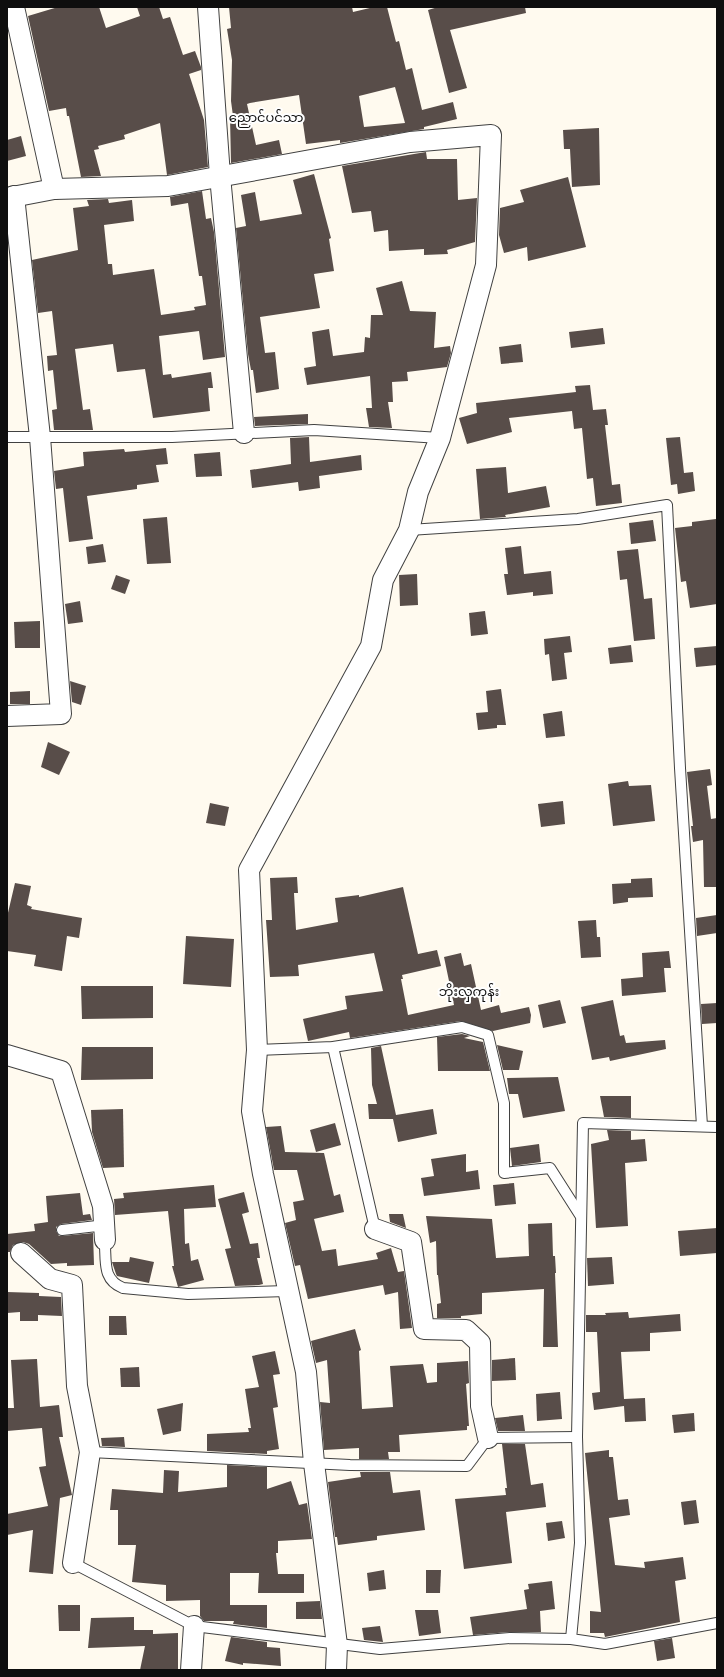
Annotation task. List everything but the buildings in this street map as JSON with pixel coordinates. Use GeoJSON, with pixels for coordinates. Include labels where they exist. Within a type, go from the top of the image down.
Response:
{"type":"FeatureCollection","features":[{"type":"Feature","properties":{"kind":"street"},"geometry":{"type":"LineString","coordinates":[[14,7],[54,189]]}},
{"type":"Feature","properties":{"kind":"street"},"geometry":{"type":"LineString","coordinates":[[208,7],[220,176],[244,434]]}},
{"type":"Feature","properties":{"kind":"street"},"geometry":{"type":"LineString","coordinates":[[7,716],[61,714],[40,437],[10,197],[54,189],[168,186],[410,142],[491,136],[486,265],[440,438],[418,492],[409,530],[383,580],[371,646],[249,870],[257,1050],[252,1111],[262,1174],[306,1372],[314,1463],[337,1645],[336,1670]]}},
{"type":"Feature","properties":{"kind":"street"},"geometry":{"type":"LineString","coordinates":[[7,1055],[61,1071],[103,1206],[105,1240]]}},
{"type":"Feature","properties":{"kind":"street"},"geometry":{"type":"LineString","coordinates":[[375,1229],[411,1242],[424,1329],[466,1330],[480,1343],[481,1406],[488,1438]]}},
{"type":"Feature","properties":{"kind":"street"},"geometry":{"type":"LineString","coordinates":[[21,1253],[50,1279],[72,1285],[77,1386],[90,1452],[73,1563]]}},
{"type":"Feature","properties":{"kind":"street"},"geometry":{"type":"LineString","coordinates":[[191,1670],[194,1626]]}},
{"type":"Feature","properties":{"kind":"lane"},"geometry":{"type":"LineString","coordinates":[[7,437],[172,437],[314,430],[440,438]]}},
{"type":"Feature","properties":{"kind":"lane"},"geometry":{"type":"LineString","coordinates":[[409,530],[578,519],[667,505],[680,768],[702,1126]]}},
{"type":"Feature","properties":{"kind":"lane"},"geometry":{"type":"LineString","coordinates":[[257,1050],[333,1047],[462,1027],[488,1034],[504,1103],[504,1174],[550,1168],[580,1215]]}},
{"type":"Feature","properties":{"kind":"lane"},"geometry":{"type":"LineString","coordinates":[[333,1047],[375,1229]]}},
{"type":"Feature","properties":{"kind":"lane"},"geometry":{"type":"LineString","coordinates":[[571,1639],[580,1543],[577,1437],[580,1215],[584,1123],[717,1126]]}},
{"type":"Feature","properties":{"kind":"lane"},"geometry":{"type":"LineString","coordinates":[[62,1230],[97,1226],[103,1232],[105,1240],[106,1269],[108,1279],[114,1285],[123,1288],[188,1294],[287,1291]]}},
{"type":"Feature","properties":{"kind":"lane"},"geometry":{"type":"LineString","coordinates":[[90,1452],[314,1463],[467,1466],[488,1438],[577,1437]]}},
{"type":"Feature","properties":{"kind":"lane"},"geometry":{"type":"LineString","coordinates":[[73,1563],[194,1626],[337,1645],[380,1649],[510,1638],[571,1639],[604,1644],[717,1623]]}},
{"type":"Feature","properties":{"kind":"district","name":"ညောင်ပင်သာ"},"geometry":{"type":"Point","coordinates":[266,117]}},
{"type":"Feature","properties":{"kind":"district","name":"ဘိုးလှကုန်း"},"geometry":{"type":"Point","coordinates":[469,991]}}]}
